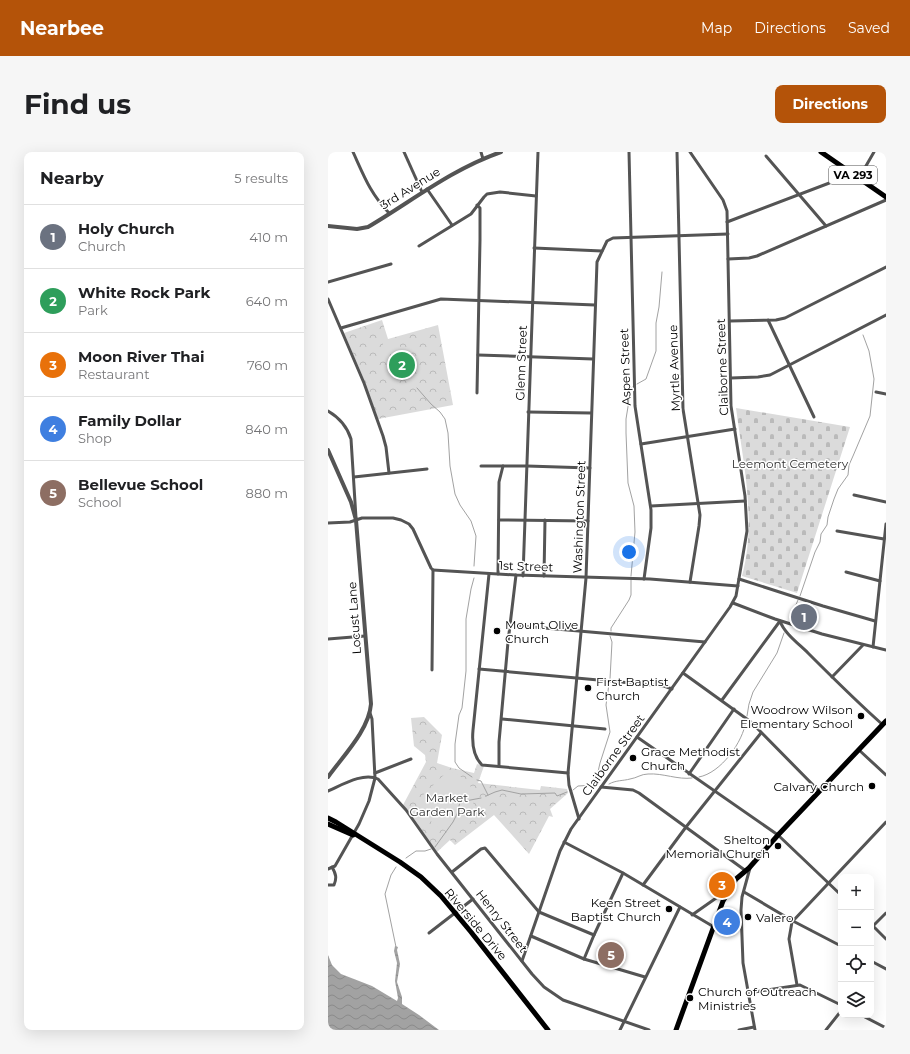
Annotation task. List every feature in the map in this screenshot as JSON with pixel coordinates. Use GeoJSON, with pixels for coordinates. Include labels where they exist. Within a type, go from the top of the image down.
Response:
{"type":"FeatureCollection","features":[{"type":"Feature","properties":{"kind":"main road","name":"VA 293"},"geometry":{"type":"LineString","coordinates":[[821,152],[886,197]]}},
{"type":"Feature","properties":{"kind":"main road"},"geometry":{"type":"LineString","coordinates":[[676,1030],[723,901],[729,889],[736,879],[746,871],[884,723]]}},
{"type":"Feature","properties":{"kind":"main road","name":"Riverside Drive"},"geometry":{"type":"LineString","coordinates":[[328,818],[375,846],[421,878],[441,896],[548,1030]]}},
{"type":"Feature","properties":{"kind":"main road","name":"Riverside Drive"},"geometry":{"type":"LineString","coordinates":[[328,824],[375,846]]}},
{"type":"Feature","properties":{"kind":"street"},"geometry":{"type":"LineString","coordinates":[[353,152],[370,189],[379,203],[389,213]]}},
{"type":"Feature","properties":{"kind":"street"},"geometry":{"type":"LineString","coordinates":[[404,152],[422,192]]}},
{"type":"Feature","properties":{"kind":"street"},"geometry":{"type":"LineString","coordinates":[[481,152],[483,159]]}},
{"type":"Feature","properties":{"kind":"street","name":"3rd Avenue"},"geometry":{"type":"LineString","coordinates":[[328,226],[361,229],[462,168],[501,152]]}},
{"type":"Feature","properties":{"kind":"street","name":"Glenn Street"},"geometry":{"type":"LineString","coordinates":[[523,576],[538,152]]}},
{"type":"Feature","properties":{"kind":"street","name":"Aspen Street"},"geometry":{"type":"LineString","coordinates":[[629,152],[635,406],[651,506],[651,528],[644,579]]}},
{"type":"Feature","properties":{"kind":"street","name":"Myrtle Avenue"},"geometry":{"type":"LineString","coordinates":[[677,152],[683,409],[700,515],[690,582]]}},
{"type":"Feature","properties":{"kind":"street","name":"Claiborne Street"},"geometry":{"type":"LineString","coordinates":[[522,961],[564,842],[578,819],[733,603],[738,586],[746,538],[745,501],[731,406],[727,211],[725,204],[690,152]]}},
{"type":"Feature","properties":{"kind":"street"},"geometry":{"type":"LineString","coordinates":[[859,178],[874,152]]}},
{"type":"Feature","properties":{"kind":"street"},"geometry":{"type":"LineString","coordinates":[[766,156],[826,226]]}},
{"type":"Feature","properties":{"kind":"street"},"geometry":{"type":"LineString","coordinates":[[727,222],[853,174]]}},
{"type":"Feature","properties":{"kind":"street"},"geometry":{"type":"LineString","coordinates":[[426,189],[452,226]]}},
{"type":"Feature","properties":{"kind":"street"},"geometry":{"type":"LineString","coordinates":[[419,246],[471,214],[484,197],[491,193],[500,192],[536,196]]}},
{"type":"Feature","properties":{"kind":"street"},"geometry":{"type":"LineString","coordinates":[[728,259],[753,258],[886,200]]}},
{"type":"Feature","properties":{"kind":"street"},"geometry":{"type":"LineString","coordinates":[[477,206],[480,208],[477,393]]}},
{"type":"Feature","properties":{"kind":"street"},"geometry":{"type":"LineString","coordinates":[[631,237],[728,234]]}},
{"type":"Feature","properties":{"kind":"street","name":"Washington Street"},"geometry":{"type":"LineString","coordinates":[[578,819],[569,785],[568,773],[586,578],[597,266],[602,251],[611,238],[631,237]]}},
{"type":"Feature","properties":{"kind":"street"},"geometry":{"type":"LineString","coordinates":[[534,248],[602,251]]}},
{"type":"Feature","properties":{"kind":"street"},"geometry":{"type":"LineString","coordinates":[[328,282],[391,264]]}},
{"type":"Feature","properties":{"kind":"street"},"geometry":{"type":"LineString","coordinates":[[730,321],[776,320],[785,318],[886,268]]}},
{"type":"Feature","properties":{"kind":"street"},"geometry":{"type":"LineString","coordinates":[[328,299],[364,383],[383,436],[386,447],[389,473]]}},
{"type":"Feature","properties":{"kind":"street"},"geometry":{"type":"LineString","coordinates":[[341,328],[435,300],[446,299],[595,305]]}},
{"type":"Feature","properties":{"kind":"street"},"geometry":{"type":"LineString","coordinates":[[731,378],[770,375],[886,315]]}},
{"type":"Feature","properties":{"kind":"street"},"geometry":{"type":"LineString","coordinates":[[768,320],[814,417]]}},
{"type":"Feature","properties":{"kind":"street"},"geometry":{"type":"LineString","coordinates":[[478,355],[593,359]]}},
{"type":"Feature","properties":{"kind":"street"},"geometry":{"type":"LineString","coordinates":[[876,392],[886,394]]}},
{"type":"Feature","properties":{"kind":"street"},"geometry":{"type":"LineString","coordinates":[[328,411],[341,420],[349,433],[352,444],[356,520]]}},
{"type":"Feature","properties":{"kind":"street"},"geometry":{"type":"LineString","coordinates":[[528,412],[591,414]]}},
{"type":"Feature","properties":{"kind":"street"},"geometry":{"type":"LineString","coordinates":[[641,444],[735,428]]}},
{"type":"Feature","properties":{"kind":"street","name":"Locust Lane"},"geometry":{"type":"LineString","coordinates":[[328,450],[356,520],[370,704],[370,713],[365,726],[328,777]]}},
{"type":"Feature","properties":{"kind":"street"},"geometry":{"type":"LineString","coordinates":[[481,466],[590,468]]}},
{"type":"Feature","properties":{"kind":"street"},"geometry":{"type":"LineString","coordinates":[[498,574],[499,482],[503,466]]}},
{"type":"Feature","properties":{"kind":"street"},"geometry":{"type":"LineString","coordinates":[[354,477],[427,469]]}},
{"type":"Feature","properties":{"kind":"street"},"geometry":{"type":"LineString","coordinates":[[854,495],[886,502]]}},
{"type":"Feature","properties":{"kind":"street"},"geometry":{"type":"LineString","coordinates":[[651,506],[745,501]]}},
{"type":"Feature","properties":{"kind":"street"},"geometry":{"type":"LineString","coordinates":[[328,524],[350,522],[362,518],[393,518],[405,522],[416,534],[431,568],[434,570],[432,670]]}},
{"type":"Feature","properties":{"kind":"street"},"geometry":{"type":"LineString","coordinates":[[499,520],[588,522]]}},
{"type":"Feature","properties":{"kind":"street"},"geometry":{"type":"LineString","coordinates":[[544,576],[545,520]]}},
{"type":"Feature","properties":{"kind":"street"},"geometry":{"type":"LineString","coordinates":[[872,647],[880,580],[884,561],[886,524]]}},
{"type":"Feature","properties":{"kind":"street"},"geometry":{"type":"LineString","coordinates":[[837,531],[884,540]]}},
{"type":"Feature","properties":{"kind":"street","name":"1st Street"},"geometry":{"type":"LineString","coordinates":[[434,570],[523,576],[644,579],[738,586]]}},
{"type":"Feature","properties":{"kind":"street"},"geometry":{"type":"LineString","coordinates":[[846,572],[880,580]]}},
{"type":"Feature","properties":{"kind":"street"},"geometry":{"type":"LineString","coordinates":[[489,574],[487,606],[473,730],[474,749],[480,764],[568,773]]}},
{"type":"Feature","properties":{"kind":"street"},"geometry":{"type":"LineString","coordinates":[[499,766],[499,742],[516,575]]}},
{"type":"Feature","properties":{"kind":"street"},"geometry":{"type":"LineString","coordinates":[[739,579],[875,621]]}},
{"type":"Feature","properties":{"kind":"street"},"geometry":{"type":"LineString","coordinates":[[733,603],[780,621],[822,634],[886,650]]}},
{"type":"Feature","properties":{"kind":"street"},"geometry":{"type":"LineString","coordinates":[[780,621],[786,631],[832,676],[884,723]]}},
{"type":"Feature","properties":{"kind":"street"},"geometry":{"type":"LineString","coordinates":[[722,700],[780,621]]}},
{"type":"Feature","properties":{"kind":"street"},"geometry":{"type":"LineString","coordinates":[[510,625],[705,642]]}},
{"type":"Feature","properties":{"kind":"street"},"geometry":{"type":"LineString","coordinates":[[328,639],[365,636]]}},
{"type":"Feature","properties":{"kind":"street"},"geometry":{"type":"LineString","coordinates":[[832,676],[863,644]]}},
{"type":"Feature","properties":{"kind":"street"},"geometry":{"type":"LineString","coordinates":[[479,669],[664,686],[672,689]]}},
{"type":"Feature","properties":{"kind":"street"},"geometry":{"type":"LineString","coordinates":[[683,672],[750,722],[819,792]]}},
{"type":"Feature","properties":{"kind":"street"},"geometry":{"type":"LineString","coordinates":[[690,774],[734,709]]}},
{"type":"Feature","properties":{"kind":"street"},"geometry":{"type":"LineString","coordinates":[[328,886],[334,885],[336,880],[336,875],[330,867],[335,866],[359,824],[369,801],[375,778],[372,719],[370,713]]}},
{"type":"Feature","properties":{"kind":"street"},"geometry":{"type":"LineString","coordinates":[[502,719],[605,729]]}},
{"type":"Feature","properties":{"kind":"street"},"geometry":{"type":"LineString","coordinates":[[643,885],[686,827],[761,733]]}},
{"type":"Feature","properties":{"kind":"street"},"geometry":{"type":"LineString","coordinates":[[637,737],[778,835],[838,893]]}},
{"type":"Feature","properties":{"kind":"street"},"geometry":{"type":"LineString","coordinates":[[859,750],[886,776]]}},
{"type":"Feature","properties":{"kind":"street"},"geometry":{"type":"LineString","coordinates":[[375,773],[411,759]]}},
{"type":"Feature","properties":{"kind":"street"},"geometry":{"type":"LineString","coordinates":[[328,791],[364,777],[375,778]]}},
{"type":"Feature","properties":{"kind":"street","name":"Henry Street"},"geometry":{"type":"LineString","coordinates":[[375,778],[382,782],[406,810],[452,872],[538,982],[557,997],[649,1030]]}},
{"type":"Feature","properties":{"kind":"street"},"geometry":{"type":"LineString","coordinates":[[601,787],[633,790],[639,792],[746,871]]}},
{"type":"Feature","properties":{"kind":"street"},"geometry":{"type":"LineString","coordinates":[[797,985],[789,939],[793,920],[886,822]]}},
{"type":"Feature","properties":{"kind":"street"},"geometry":{"type":"LineString","coordinates":[[564,842],[623,873],[714,927]]}},
{"type":"Feature","properties":{"kind":"street"},"geometry":{"type":"LineString","coordinates":[[452,872],[481,849],[487,849],[539,912],[594,935]]}},
{"type":"Feature","properties":{"kind":"street"},"geometry":{"type":"LineString","coordinates":[[739,1030],[754,1029],[742,945],[740,910],[751,865]]}},
{"type":"Feature","properties":{"kind":"street"},"geometry":{"type":"LineString","coordinates":[[584,959],[623,873]]}},
{"type":"Feature","properties":{"kind":"street"},"geometry":{"type":"LineString","coordinates":[[692,915],[729,889]]}},
{"type":"Feature","properties":{"kind":"street"},"geometry":{"type":"LineString","coordinates":[[744,892],[838,944]]}},
{"type":"Feature","properties":{"kind":"street"},"geometry":{"type":"LineString","coordinates":[[429,933],[473,899]]}},
{"type":"Feature","properties":{"kind":"street"},"geometry":{"type":"LineString","coordinates":[[620,1030],[680,907]]}},
{"type":"Feature","properties":{"kind":"street"},"geometry":{"type":"LineString","coordinates":[[874,924],[886,913]]}},
{"type":"Feature","properties":{"kind":"street"},"geometry":{"type":"LineString","coordinates":[[874,928],[886,939]]}},
{"type":"Feature","properties":{"kind":"street"},"geometry":{"type":"LineString","coordinates":[[531,936],[584,959],[645,977]]}},
{"type":"Feature","properties":{"kind":"street"},"geometry":{"type":"LineString","coordinates":[[874,963],[886,969]]}},
{"type":"Feature","properties":{"kind":"street"},"geometry":{"type":"LineString","coordinates":[[748,994],[797,985],[806,987],[838,1003]]}},
{"type":"Feature","properties":{"kind":"street"},"geometry":{"type":"LineString","coordinates":[[826,1030],[838,1015]]}},
{"type":"Feature","properties":{"kind":"street"},"geometry":{"type":"LineString","coordinates":[[867,1018],[886,1028]]}},
{"type":"Feature","properties":{"kind":"green space"},"geometry":{"type":"Polygon","coordinates":[[[382,320],[388,339],[438,325],[453,405],[378,419],[363,377],[344,333],[382,320]]]}},
{"type":"Feature","properties":{"kind":"green space"},"geometry":{"type":"Polygon","coordinates":[[[383,343],[400,343],[400,354],[383,354],[383,343]]]}},
{"type":"Feature","properties":{"kind":"green space","name":"Leemont Cemetery"},"geometry":{"type":"Polygon","coordinates":[[[736,408],[850,427],[797,593],[742,576],[746,555],[749,513],[736,408]]]}},
{"type":"Feature","properties":{"kind":"green space","name":"Market Garden Park"},"geometry":{"type":"Polygon","coordinates":[[[424,717],[442,735],[437,763],[474,773],[477,764],[484,766],[478,783],[540,790],[541,786],[567,789],[568,793],[550,809],[553,817],[549,816],[529,854],[494,815],[455,845],[450,840],[437,852],[403,805],[426,762],[425,755],[414,746],[411,718],[424,717]]]}},
{"type":"Feature","properties":{"kind":"green space"},"geometry":{"type":"Polygon","coordinates":[[[448,771],[465,780],[473,790],[474,796],[474,803],[471,810],[453,835],[421,813],[417,804],[422,796],[448,771]]]}},
{"type":"Feature","properties":{"kind":"water"},"geometry":{"type":"Polygon","coordinates":[[[395,946],[398,947],[397,950],[400,964],[397,982],[402,997],[402,1004],[439,1030],[328,1030],[328,955],[332,965],[341,974],[372,986],[397,1001],[398,998],[395,981],[397,963],[394,951],[395,946]]]}},
{"type":"Feature","properties":{"kind":"waterway"},"geometry":{"type":"LineString","coordinates":[[637,384],[646,379],[656,351],[656,323],[662,272]]}},
{"type":"Feature","properties":{"kind":"waterway"},"geometry":{"type":"LineString","coordinates":[[800,596],[815,552],[820,542],[821,534],[827,525],[834,499],[838,489],[848,475],[849,465],[870,416],[874,379],[869,351],[863,335]]}},
{"type":"Feature","properties":{"kind":"waterway"},"geometry":{"type":"LineString","coordinates":[[631,576],[635,532],[634,506],[628,483],[626,419],[632,387]]}},
{"type":"Feature","properties":{"kind":"waterway"},"geometry":{"type":"LineString","coordinates":[[417,388],[445,419],[448,433],[450,466],[455,494],[460,505],[471,521],[476,536],[474,566]]}},
{"type":"Feature","properties":{"kind":"waterway"},"geometry":{"type":"LineString","coordinates":[[472,777],[459,768],[455,762],[455,744],[459,715],[462,708],[466,671],[466,619],[474,578]]}},
{"type":"Feature","properties":{"kind":"waterway"},"geometry":{"type":"LineString","coordinates":[[611,631],[611,628],[631,595],[631,580]]}},
{"type":"Feature","properties":{"kind":"waterway"},"geometry":{"type":"LineString","coordinates":[[790,619],[798,600]]}},
{"type":"Feature","properties":{"kind":"waterway"},"geometry":{"type":"LineString","coordinates":[[747,716],[753,692],[777,653],[784,633]]}},
{"type":"Feature","properties":{"kind":"waterway"},"geometry":{"type":"LineString","coordinates":[[610,636],[612,642],[610,679]]}},
{"type":"Feature","properties":{"kind":"waterway"},"geometry":{"type":"LineString","coordinates":[[573,790],[578,786],[595,785],[610,732],[606,705],[609,684]]}},
{"type":"Feature","properties":{"kind":"waterway"},"geometry":{"type":"LineString","coordinates":[[699,777],[715,770],[730,755],[736,747],[746,721]]}},
{"type":"Feature","properties":{"kind":"waterway"},"geometry":{"type":"LineString","coordinates":[[609,784],[646,774],[692,778]]}},
{"type":"Feature","properties":{"kind":"waterway"},"geometry":{"type":"LineString","coordinates":[[477,780],[481,781],[488,795]]}},
{"type":"Feature","properties":{"kind":"waterway"},"geometry":{"type":"LineString","coordinates":[[486,796],[502,790],[521,794],[555,793],[557,796],[567,792]]}},
{"type":"Feature","properties":{"kind":"waterway"},"geometry":{"type":"LineString","coordinates":[[435,847],[453,822],[460,802],[481,798]]}},
{"type":"Feature","properties":{"kind":"waterway"},"geometry":{"type":"LineString","coordinates":[[406,858],[416,851],[431,849]]}},
{"type":"Feature","properties":{"kind":"waterway"},"geometry":{"type":"LineString","coordinates":[[396,867],[391,875],[385,894],[396,947]]}},
{"type":"Feature","properties":{"kind":"place","name":"White Rock Park"},"geometry":{"type":"Point","coordinates":[402,365]}},
{"type":"Feature","properties":{"kind":"place","name":"Holy Church"},"geometry":{"type":"Point","coordinates":[804,617]}},
{"type":"Feature","properties":{"kind":"place","name":"Mount Olive Church"},"geometry":{"type":"Point","coordinates":[497,631]}},
{"type":"Feature","properties":{"kind":"place","name":"First Baptist Church"},"geometry":{"type":"Point","coordinates":[588,688]}},
{"type":"Feature","properties":{"kind":"place","name":"Woodrow Wilson Elementary School"},"geometry":{"type":"Point","coordinates":[861,716]}},
{"type":"Feature","properties":{"kind":"place","name":"Grace Methodist Church"},"geometry":{"type":"Point","coordinates":[633,758]}},
{"type":"Feature","properties":{"kind":"place","name":"Calvary Church"},"geometry":{"type":"Point","coordinates":[872,786]}},
{"type":"Feature","properties":{"kind":"place","name":"Shelton Memorial Church"},"geometry":{"type":"Point","coordinates":[778,846]}},
{"type":"Feature","properties":{"kind":"place","name":"Moon River Thai"},"geometry":{"type":"Point","coordinates":[722,885]}},
{"type":"Feature","properties":{"kind":"place","name":"Keen Street Baptist Church"},"geometry":{"type":"Point","coordinates":[669,909]}},
{"type":"Feature","properties":{"kind":"place","name":"Valero"},"geometry":{"type":"Point","coordinates":[748,917]}},
{"type":"Feature","properties":{"kind":"place","name":"Family Dollar"},"geometry":{"type":"Point","coordinates":[727,922]}},
{"type":"Feature","properties":{"kind":"place","name":"Bellevue School"},"geometry":{"type":"Point","coordinates":[611,955]}},
{"type":"Feature","properties":{"kind":"place","name":"Church of Outreach Ministries"},"geometry":{"type":"Point","coordinates":[690,998]}}]}
